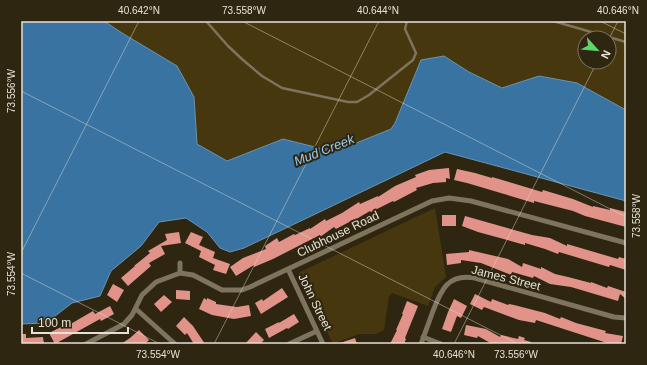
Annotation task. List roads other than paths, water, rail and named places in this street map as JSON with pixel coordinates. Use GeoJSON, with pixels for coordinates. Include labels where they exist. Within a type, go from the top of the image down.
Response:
{"type":"FeatureCollection","features":[{"type":"Feature","properties":{"kind":"street","name":"Clubhouse Road"},"geometry":{"type":"LineString","coordinates":[[180,273],[193,275],[222,290],[242,290],[288,270],[421,205],[432,201],[450,198],[471,201],[626,243]]}},
{"type":"Feature","properties":{"kind":"street"},"geometry":{"type":"LineString","coordinates":[[86,344],[119,328],[128,320],[136,309],[142,295],[150,286],[156,282],[180,273],[180,263]]}},
{"type":"Feature","properties":{"kind":"street","name":"John Street"},"geometry":{"type":"LineString","coordinates":[[288,270],[324,344]]}},
{"type":"Feature","properties":{"kind":"street","name":"James Street"},"geometry":{"type":"LineString","coordinates":[[421,344],[440,292],[445,286],[458,278],[468,277],[614,317],[626,318]]}},
{"type":"Feature","properties":{"kind":"street"},"geometry":{"type":"LineString","coordinates":[[136,309],[175,344]]}},
{"type":"Feature","properties":{"kind":"street"},"geometry":{"type":"LineString","coordinates":[[289,344],[317,331]]}},
{"type":"Feature","properties":{"kind":"street"},"geometry":{"type":"LineString","coordinates":[[423,338],[441,344]]}},
{"type":"Feature","properties":{"kind":"lane"},"geometry":{"type":"LineString","coordinates":[[206,21],[228,46],[243,60],[262,76],[282,88],[348,102],[357,102],[369,95],[413,60],[416,53],[405,29],[407,21]]}},
{"type":"Feature","properties":{"kind":"lane"},"geometry":{"type":"LineString","coordinates":[[553,21],[626,42]]}},
{"type":"Feature","properties":{"kind":"water","name":"Mud Creek"},"geometry":{"type":"Polygon","coordinates":[[[21,21],[104,21],[177,66],[194,97],[197,144],[227,161],[283,139],[323,149],[344,148],[391,129],[395,123],[421,60],[444,56],[469,72],[502,88],[539,76],[577,83],[626,110],[626,201],[445,152],[244,248],[230,252],[220,248],[207,232],[186,218],[159,222],[141,246],[111,271],[100,296],[72,303],[46,323],[21,324],[21,21]]]}}]}
